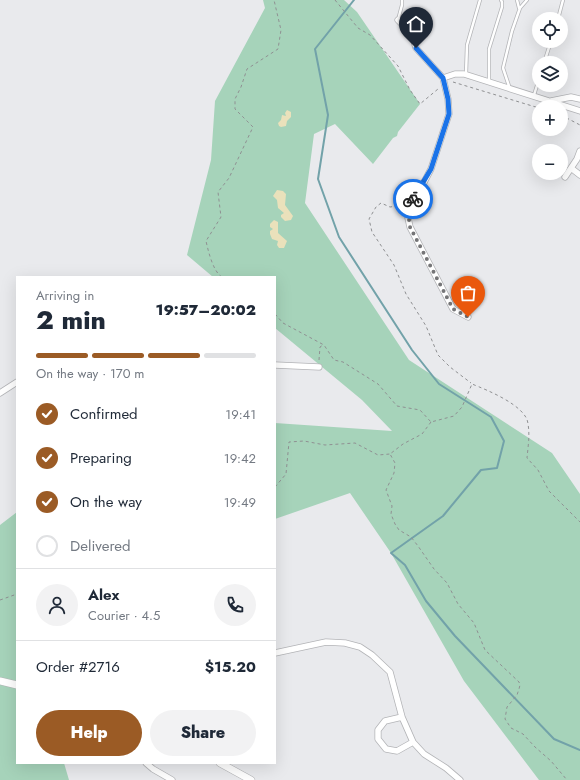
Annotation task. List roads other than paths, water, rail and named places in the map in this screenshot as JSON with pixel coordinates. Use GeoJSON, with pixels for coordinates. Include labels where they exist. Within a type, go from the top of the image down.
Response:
{"type":"FeatureCollection","features":[{"type":"Feature","properties":{"kind":"street"},"geometry":{"type":"LineString","coordinates":[[398,20],[412,34],[416,48],[443,78],[448,99],[449,114],[431,169],[410,205],[408,218],[410,227],[453,309],[468,317]]}},
{"type":"Feature","properties":{"kind":"street"},"geometry":{"type":"LineString","coordinates":[[443,78],[455,74],[466,75],[548,100]]}},
{"type":"Feature","properties":{"kind":"street"},"geometry":{"type":"LineString","coordinates":[[558,100],[571,98],[580,99]]}},
{"type":"Feature","properties":{"kind":"street"},"geometry":{"type":"LineString","coordinates":[[568,108],[580,111]]}},
{"type":"Feature","properties":{"kind":"street"},"geometry":{"type":"LineString","coordinates":[[568,172],[580,151]]}},
{"type":"Feature","properties":{"kind":"street"},"geometry":{"type":"LineString","coordinates":[[571,168],[580,175]]}},
{"type":"Feature","properties":{"kind":"street"},"geometry":{"type":"LineString","coordinates":[[276,365],[319,367]]}},
{"type":"Feature","properties":{"kind":"street"},"geometry":{"type":"LineString","coordinates":[[0,393],[16,383]]}},
{"type":"Feature","properties":{"kind":"street"},"geometry":{"type":"LineString","coordinates":[[276,653],[326,642],[345,643],[360,648],[372,655],[390,672],[402,717],[413,742],[424,754],[446,768],[460,780]]}},
{"type":"Feature","properties":{"kind":"street"},"geometry":{"type":"LineString","coordinates":[[0,681],[16,685]]}},
{"type":"Feature","properties":{"kind":"street"},"geometry":{"type":"LineString","coordinates":[[402,717],[385,721],[378,730],[378,740],[386,749],[397,751],[413,742]]}},
{"type":"Feature","properties":{"kind":"street"},"geometry":{"type":"LineString","coordinates":[[147,764],[172,780]]}},
{"type":"Feature","properties":{"kind":"street"},"geometry":{"type":"LineString","coordinates":[[222,764],[251,780]]}},
{"type":"Feature","properties":{"kind":"lane"},"geometry":{"type":"LineString","coordinates":[[398,20],[402,0]]}},
{"type":"Feature","properties":{"kind":"lane"},"geometry":{"type":"LineString","coordinates":[[466,75],[467,45],[480,0]]}},
{"type":"Feature","properties":{"kind":"lane"},"geometry":{"type":"LineString","coordinates":[[489,82],[489,49],[502,7],[502,2],[500,0]]}},
{"type":"Feature","properties":{"kind":"lane"},"geometry":{"type":"LineString","coordinates":[[517,0],[520,8]]}},
{"type":"Feature","properties":{"kind":"lane"},"geometry":{"type":"LineString","coordinates":[[511,89],[503,68],[520,8],[527,0]]}},
{"type":"Feature","properties":{"kind":"lane"},"geometry":{"type":"LineString","coordinates":[[560,12],[563,0]]}},
{"type":"Feature","properties":{"kind":"lane"},"geometry":{"type":"LineString","coordinates":[[534,96],[535,92]]}},
{"type":"Feature","properties":{"kind":"waterway"},"geometry":{"type":"LineString","coordinates":[[354,0],[315,49],[328,115],[318,179],[339,237],[412,350],[439,384],[491,417],[504,441],[497,468],[481,470],[443,516],[391,553],[405,565],[426,601],[455,636],[554,739],[580,750]]}}]}
